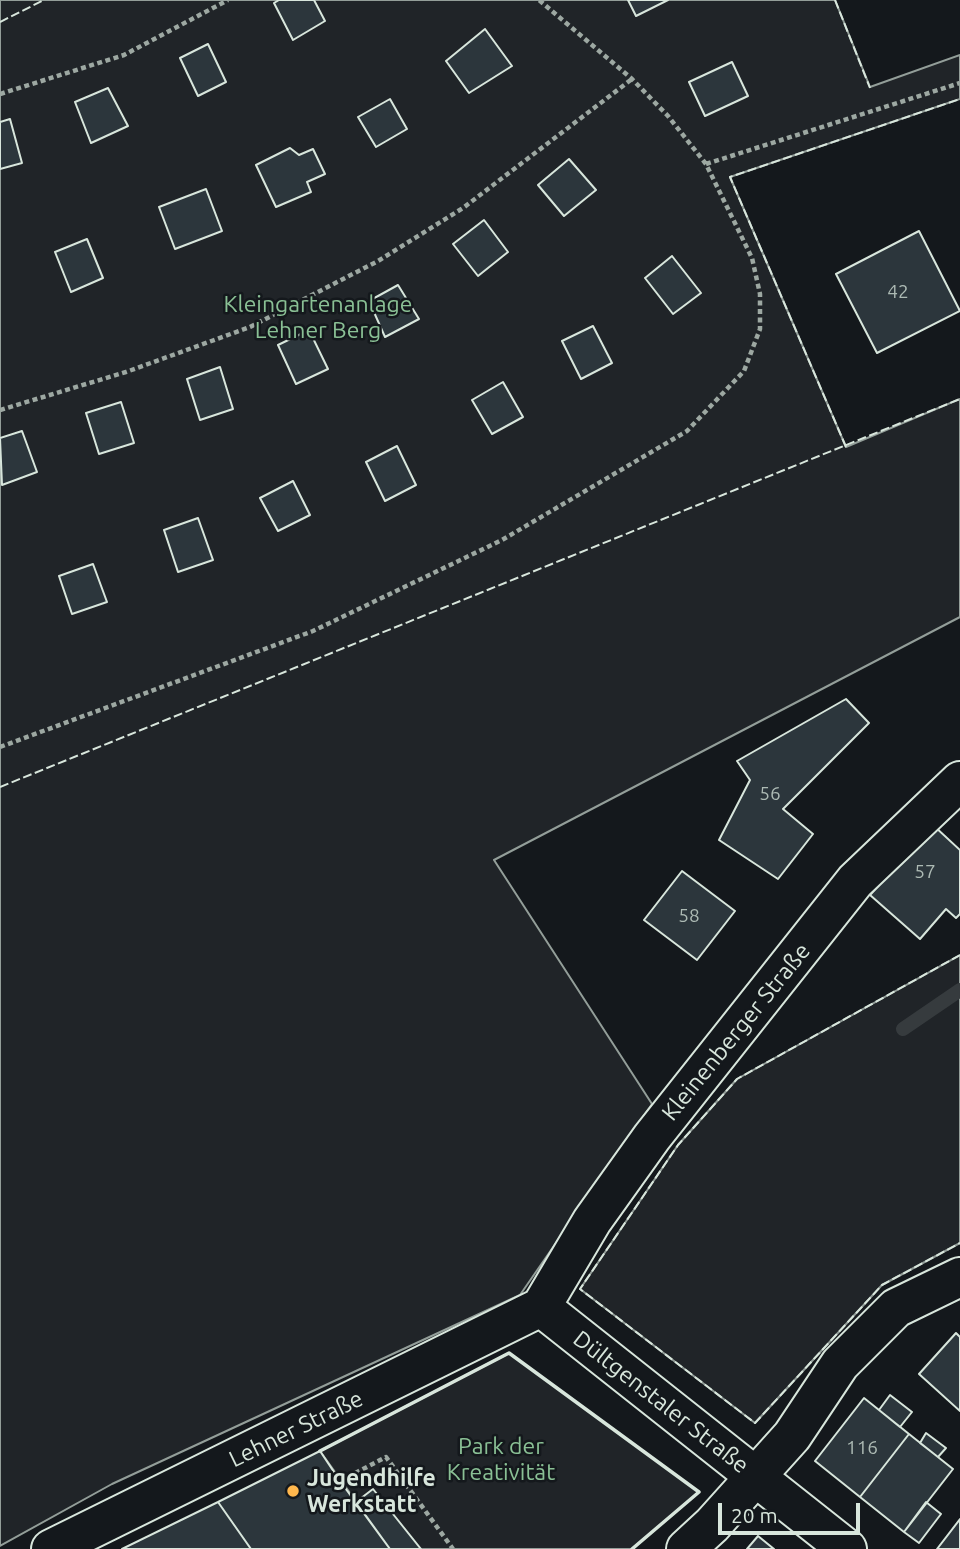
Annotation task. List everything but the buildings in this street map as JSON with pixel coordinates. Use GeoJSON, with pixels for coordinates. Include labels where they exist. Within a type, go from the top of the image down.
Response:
{"type":"FeatureCollection","features":[{"type":"Feature","properties":{"kind":"street","name":"Kleinenberger Straße"},"geometry":{"type":"LineString","coordinates":[[541,1307],[592,1221],[652,1138],[855,881],[960,781]]}},
{"type":"Feature","properties":{"kind":"street"},"geometry":{"type":"LineString","coordinates":[[686,1549],[757,1477],[792,1436],[840,1364],[896,1308],[960,1277]]}},
{"type":"Feature","properties":{"kind":"street","name":"Dültgenstaler Straße"},"geometry":{"type":"LineString","coordinates":[[541,1307],[847,1549]]}},
{"type":"Feature","properties":{"kind":"street","name":"Lehner Straße"},"geometry":{"type":"LineString","coordinates":[[51,1549],[541,1307]]}},
{"type":"Feature","properties":{"kind":"path"},"geometry":{"type":"LineString","coordinates":[[0,94],[124,55],[228,0]]}},
{"type":"Feature","properties":{"kind":"path"},"geometry":{"type":"LineString","coordinates":[[0,747],[313,631],[502,540],[687,430],[744,371],[760,329],[760,294],[752,258],[706,164],[668,116],[632,79],[539,0]]}},
{"type":"Feature","properties":{"kind":"path"},"geometry":{"type":"LineString","coordinates":[[0,410],[126,372],[250,327],[378,261],[463,208],[632,79]]}},
{"type":"Feature","properties":{"kind":"path"},"geometry":{"type":"LineString","coordinates":[[706,164],[960,83]]}},
{"type":"Feature","properties":{"kind":"path"},"geometry":{"type":"LineString","coordinates":[[340,1481],[386,1457],[453,1549]]}},
{"type":"Feature","properties":{"kind":"green space","name":"Kleingartenanlage Lehner Berg"},"geometry":{"type":"Polygon","coordinates":[[[0,0],[835,0],[870,87],[960,55],[960,99],[730,177],[846,447],[960,399],[960,617],[494,860],[652,1104],[520,1295],[112,1484],[0,1546],[0,0]]]}},
{"type":"Feature","properties":{"kind":"green space"},"geometry":{"type":"Polygon","coordinates":[[[960,955],[960,1243],[882,1285],[755,1423],[580,1289],[678,1145],[737,1079],[960,955]]]}},
{"type":"Feature","properties":{"kind":"green space","name":"Park der Kreativität"},"geometry":{"type":"Polygon","coordinates":[[[509,1353],[699,1492],[632,1549],[390,1549],[320,1451],[509,1353]]]}},
{"type":"Feature","properties":{"kind":"waterway"},"geometry":{"type":"LineString","coordinates":[[903,1029],[960,990]]}},
{"type":"Feature","properties":{"kind":"fence"},"geometry":{"type":"LineString","coordinates":[[0,22],[44,0]]}},
{"type":"Feature","properties":{"kind":"fence"},"geometry":{"type":"LineString","coordinates":[[835,0],[870,88]]}},
{"type":"Feature","properties":{"kind":"fence"},"geometry":{"type":"LineString","coordinates":[[846,447],[730,177],[960,99]]}},
{"type":"Feature","properties":{"kind":"fence"},"geometry":{"type":"LineString","coordinates":[[0,787],[960,399]]}},
{"type":"Feature","properties":{"kind":"fence"},"geometry":{"type":"LineString","coordinates":[[960,955],[737,1079],[678,1145],[580,1289],[755,1423],[882,1285],[960,1243]]}},
{"type":"Feature","properties":{"kind":"wall"},"geometry":{"type":"LineString","coordinates":[[320,1451],[509,1353],[699,1492],[632,1549]]}},
{"type":"Feature","properties":{"kind":"place","name":"Jugendhilfe Werkstatt"},"geometry":{"type":"Point","coordinates":[293,1491]}}]}
